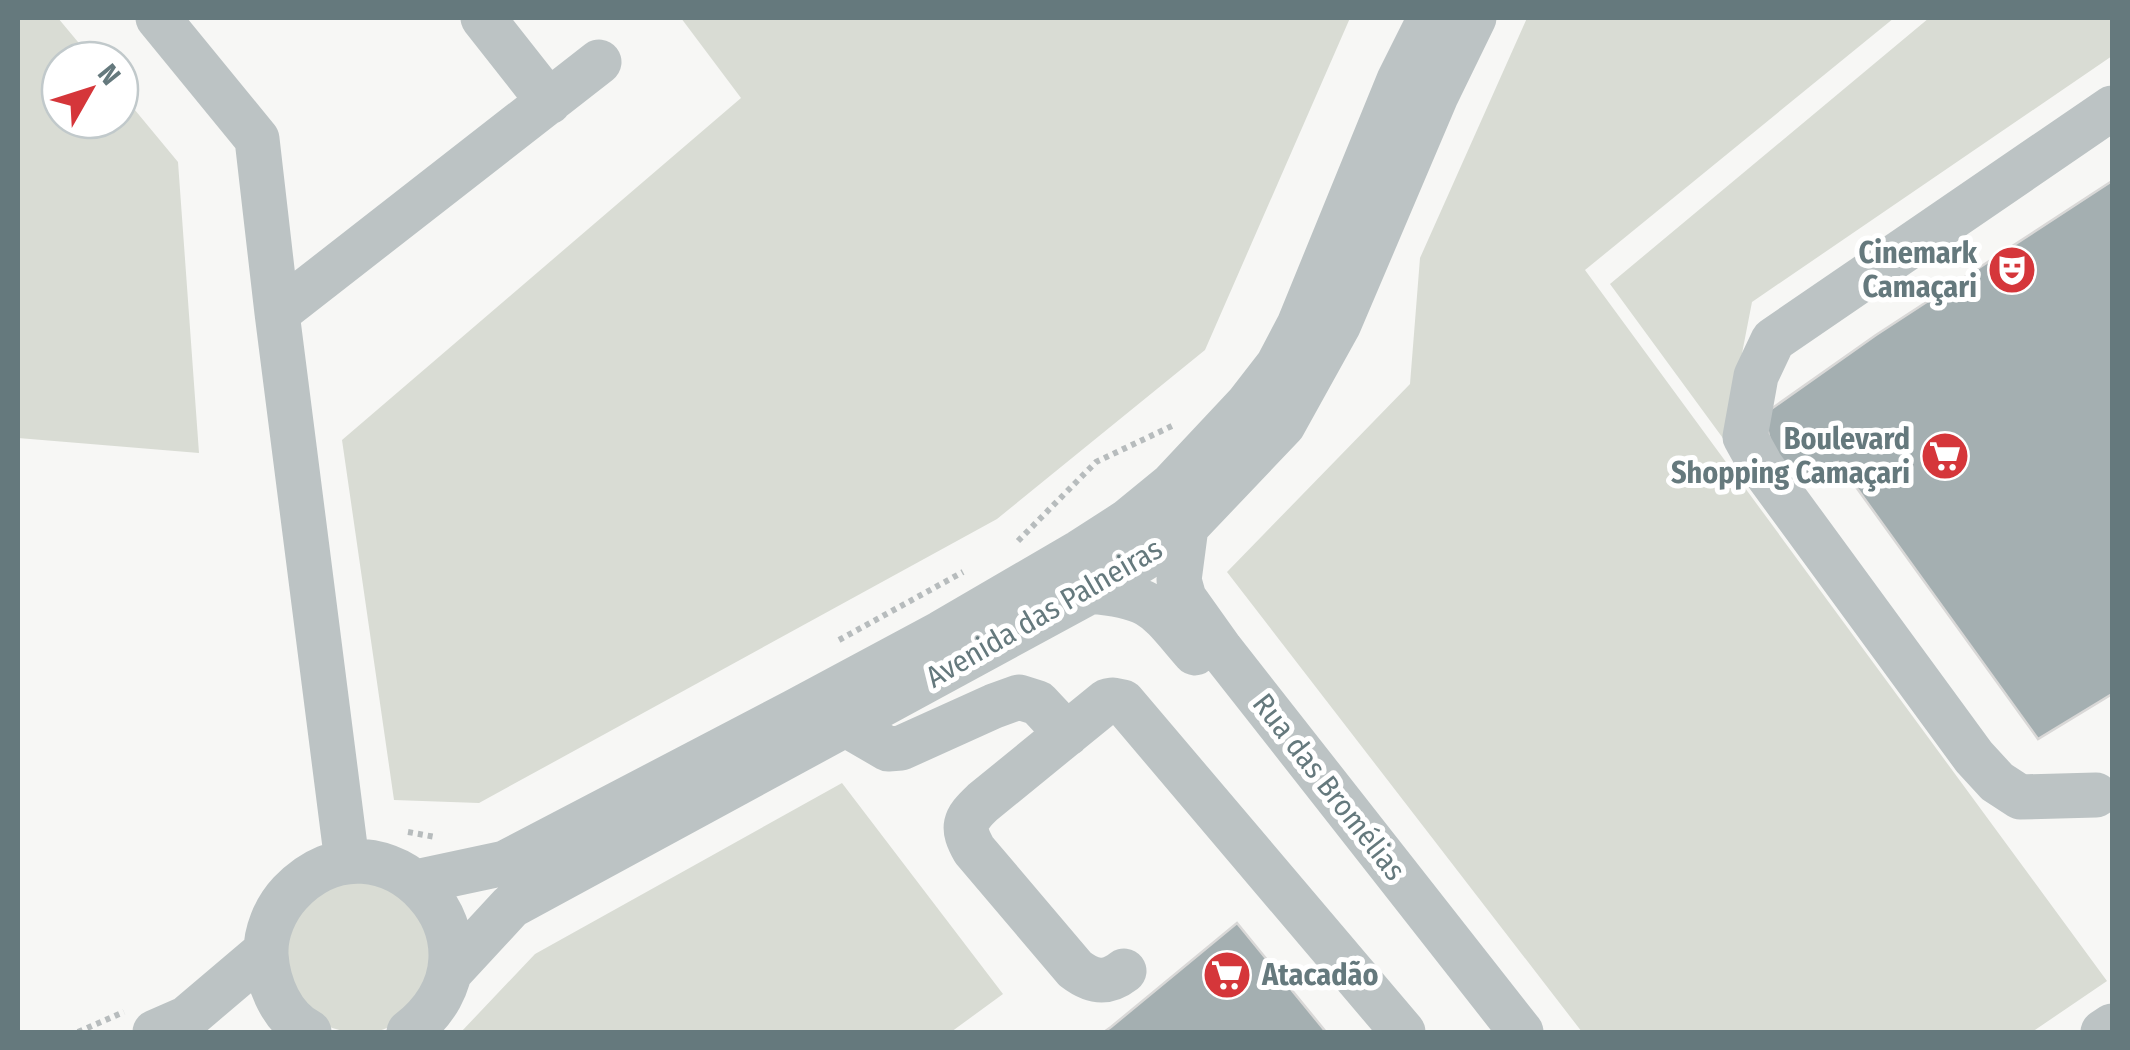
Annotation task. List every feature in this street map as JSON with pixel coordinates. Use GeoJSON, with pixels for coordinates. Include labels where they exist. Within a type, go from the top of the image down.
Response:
{"type":"FeatureCollection","features":[{"type":"Feature","properties":{"kind":"street"},"geometry":{"type":"LineString","coordinates":[[158,18],[257,138],[347,862]]}},
{"type":"Feature","properties":{"kind":"street"},"geometry":{"type":"LineString","coordinates":[[483,18],[549,102]]}},
{"type":"Feature","properties":{"kind":"street","name":"Avenida das Palneiras"},"geometry":{"type":"LineString","coordinates":[[416,882],[505,863],[743,739],[941,633],[1080,552],[1128,522],[1172,486],[1247,405],[1278,365],[1300,325],[1398,80],[1430,18]]}},
{"type":"Feature","properties":{"kind":"street","name":"Avenida das Palneiras"},"geometry":{"type":"LineString","coordinates":[[450,972],[511,906],[1091,591],[1162,547],[1186,527],[1283,425],[1339,324],[1436,96],[1474,18]]}},
{"type":"Feature","properties":{"kind":"street"},"geometry":{"type":"LineString","coordinates":[[277,313],[599,62]]}},
{"type":"Feature","properties":{"kind":"street"},"geometry":{"type":"LineString","coordinates":[[2107,794],[2020,797],[1997,782],[1974,757],[1761,466],[1745,437],[1756,376],[1773,340],[2112,108]]}},
{"type":"Feature","properties":{"kind":"street","name":"Rua das Bromélias"},"geometry":{"type":"LineString","coordinates":[[1186,527],[1179,580],[1184,598],[1508,1030]]}},
{"type":"Feature","properties":{"kind":"street","name":"Rua das Bromélias"},"geometry":{"type":"LineString","coordinates":[[1091,591],[1138,599],[1156,608],[1508,1030]]}},
{"type":"Feature","properties":{"kind":"street"},"geometry":{"type":"LineString","coordinates":[[846,724],[888,749],[901,748],[1019,698],[1038,704],[1067,734]]}},
{"type":"Feature","properties":{"kind":"street"},"geometry":{"type":"LineString","coordinates":[[1124,971],[1116,978],[1099,981],[1074,969],[983,862],[966,835],[965,826],[970,813],[1112,700],[1123,702],[1403,1032]]}},
{"type":"Feature","properties":{"kind":"street"},"geometry":{"type":"LineString","coordinates":[[300,1031],[269,980],[266,951],[270,924],[301,881],[347,862],[374,863],[416,882],[446,922],[450,972],[441,998],[426,1020],[409,1032]]}},
{"type":"Feature","properties":{"kind":"street"},"geometry":{"type":"LineString","coordinates":[[141,1021],[186,1018],[266,951]]}},
{"type":"Feature","properties":{"kind":"street"},"geometry":{"type":"LineString","coordinates":[[2103,1032],[2112,1026]]}},
{"type":"Feature","properties":{"kind":"path"},"geometry":{"type":"LineString","coordinates":[[1017,542],[1096,462],[1184,421]]}},
{"type":"Feature","properties":{"kind":"path"},"geometry":{"type":"LineString","coordinates":[[829,646],[966,570]]}},
{"type":"Feature","properties":{"kind":"path"},"geometry":{"type":"LineString","coordinates":[[405,832],[441,838]]}},
{"type":"Feature","properties":{"kind":"path"},"geometry":{"type":"LineString","coordinates":[[78,1032],[141,1021]]}},
{"type":"Feature","properties":{"kind":"shaded area"},"geometry":{"type":"Polygon","coordinates":[[[18,18],[58,18],[76,40],[40,40],[40,140],[140,140],[140,116],[178,162],[199,453],[18,438],[18,18]]]}},
{"type":"Feature","properties":{"kind":"shaded area"},"geometry":{"type":"Polygon","coordinates":[[[681,18],[1350,18],[1205,350],[997,519],[479,803],[394,800],[342,440],[741,98],[681,18]]]}},
{"type":"Feature","properties":{"kind":"shaded area"},"geometry":{"type":"Polygon","coordinates":[[[1527,18],[1894,18],[1585,270],[2107,981],[2032,1032],[1582,1032],[1227,572],[1410,384],[1420,258],[1527,18]]]}},
{"type":"Feature","properties":{"kind":"shaded area"},"geometry":{"type":"Polygon","coordinates":[[[1929,18],[2112,18],[2112,56],[1752,302],[1725,441],[1610,284],[1929,18]]]}},
{"type":"Feature","properties":{"kind":"shaded area"},"geometry":{"type":"Polygon","coordinates":[[[842,783],[1003,994],[951,1032],[461,1032],[535,954],[842,783]]]}},
{"type":"Feature","properties":{"kind":"shaded area"},"geometry":{"type":"Polygon","coordinates":[[[361,877],[406,894],[434,936],[429,989],[394,1024],[364,1033],[321,1024],[300,1008],[290,982],[285,928],[315,890],[361,877]]]}},
{"type":"Feature","properties":{"kind":"building","name":"Boulevard Shopping Camaçari"},"geometry":{"type":"Polygon","coordinates":[[[2112,181],[2112,694],[2038,739],[1838,462],[1797,478],[1772,450],[1764,414],[1876,335],[2112,181]]]}},
{"type":"Feature","properties":{"kind":"building","name":"Atacadão"},"geometry":{"type":"Polygon","coordinates":[[[1237,923],[1326,1032],[1104,1032],[1111,1027],[1237,923]]]}},
{"type":"Feature","properties":{"kind":"place","name":"Cinemark Camaçari"},"geometry":{"type":"Point","coordinates":[2012,270]}},
{"type":"Feature","properties":{"kind":"place","name":"Boulevard Shopping Camaçari"},"geometry":{"type":"Point","coordinates":[1945,456]}},
{"type":"Feature","properties":{"kind":"place","name":"Atacadão"},"geometry":{"type":"Point","coordinates":[1227,975]}}]}
